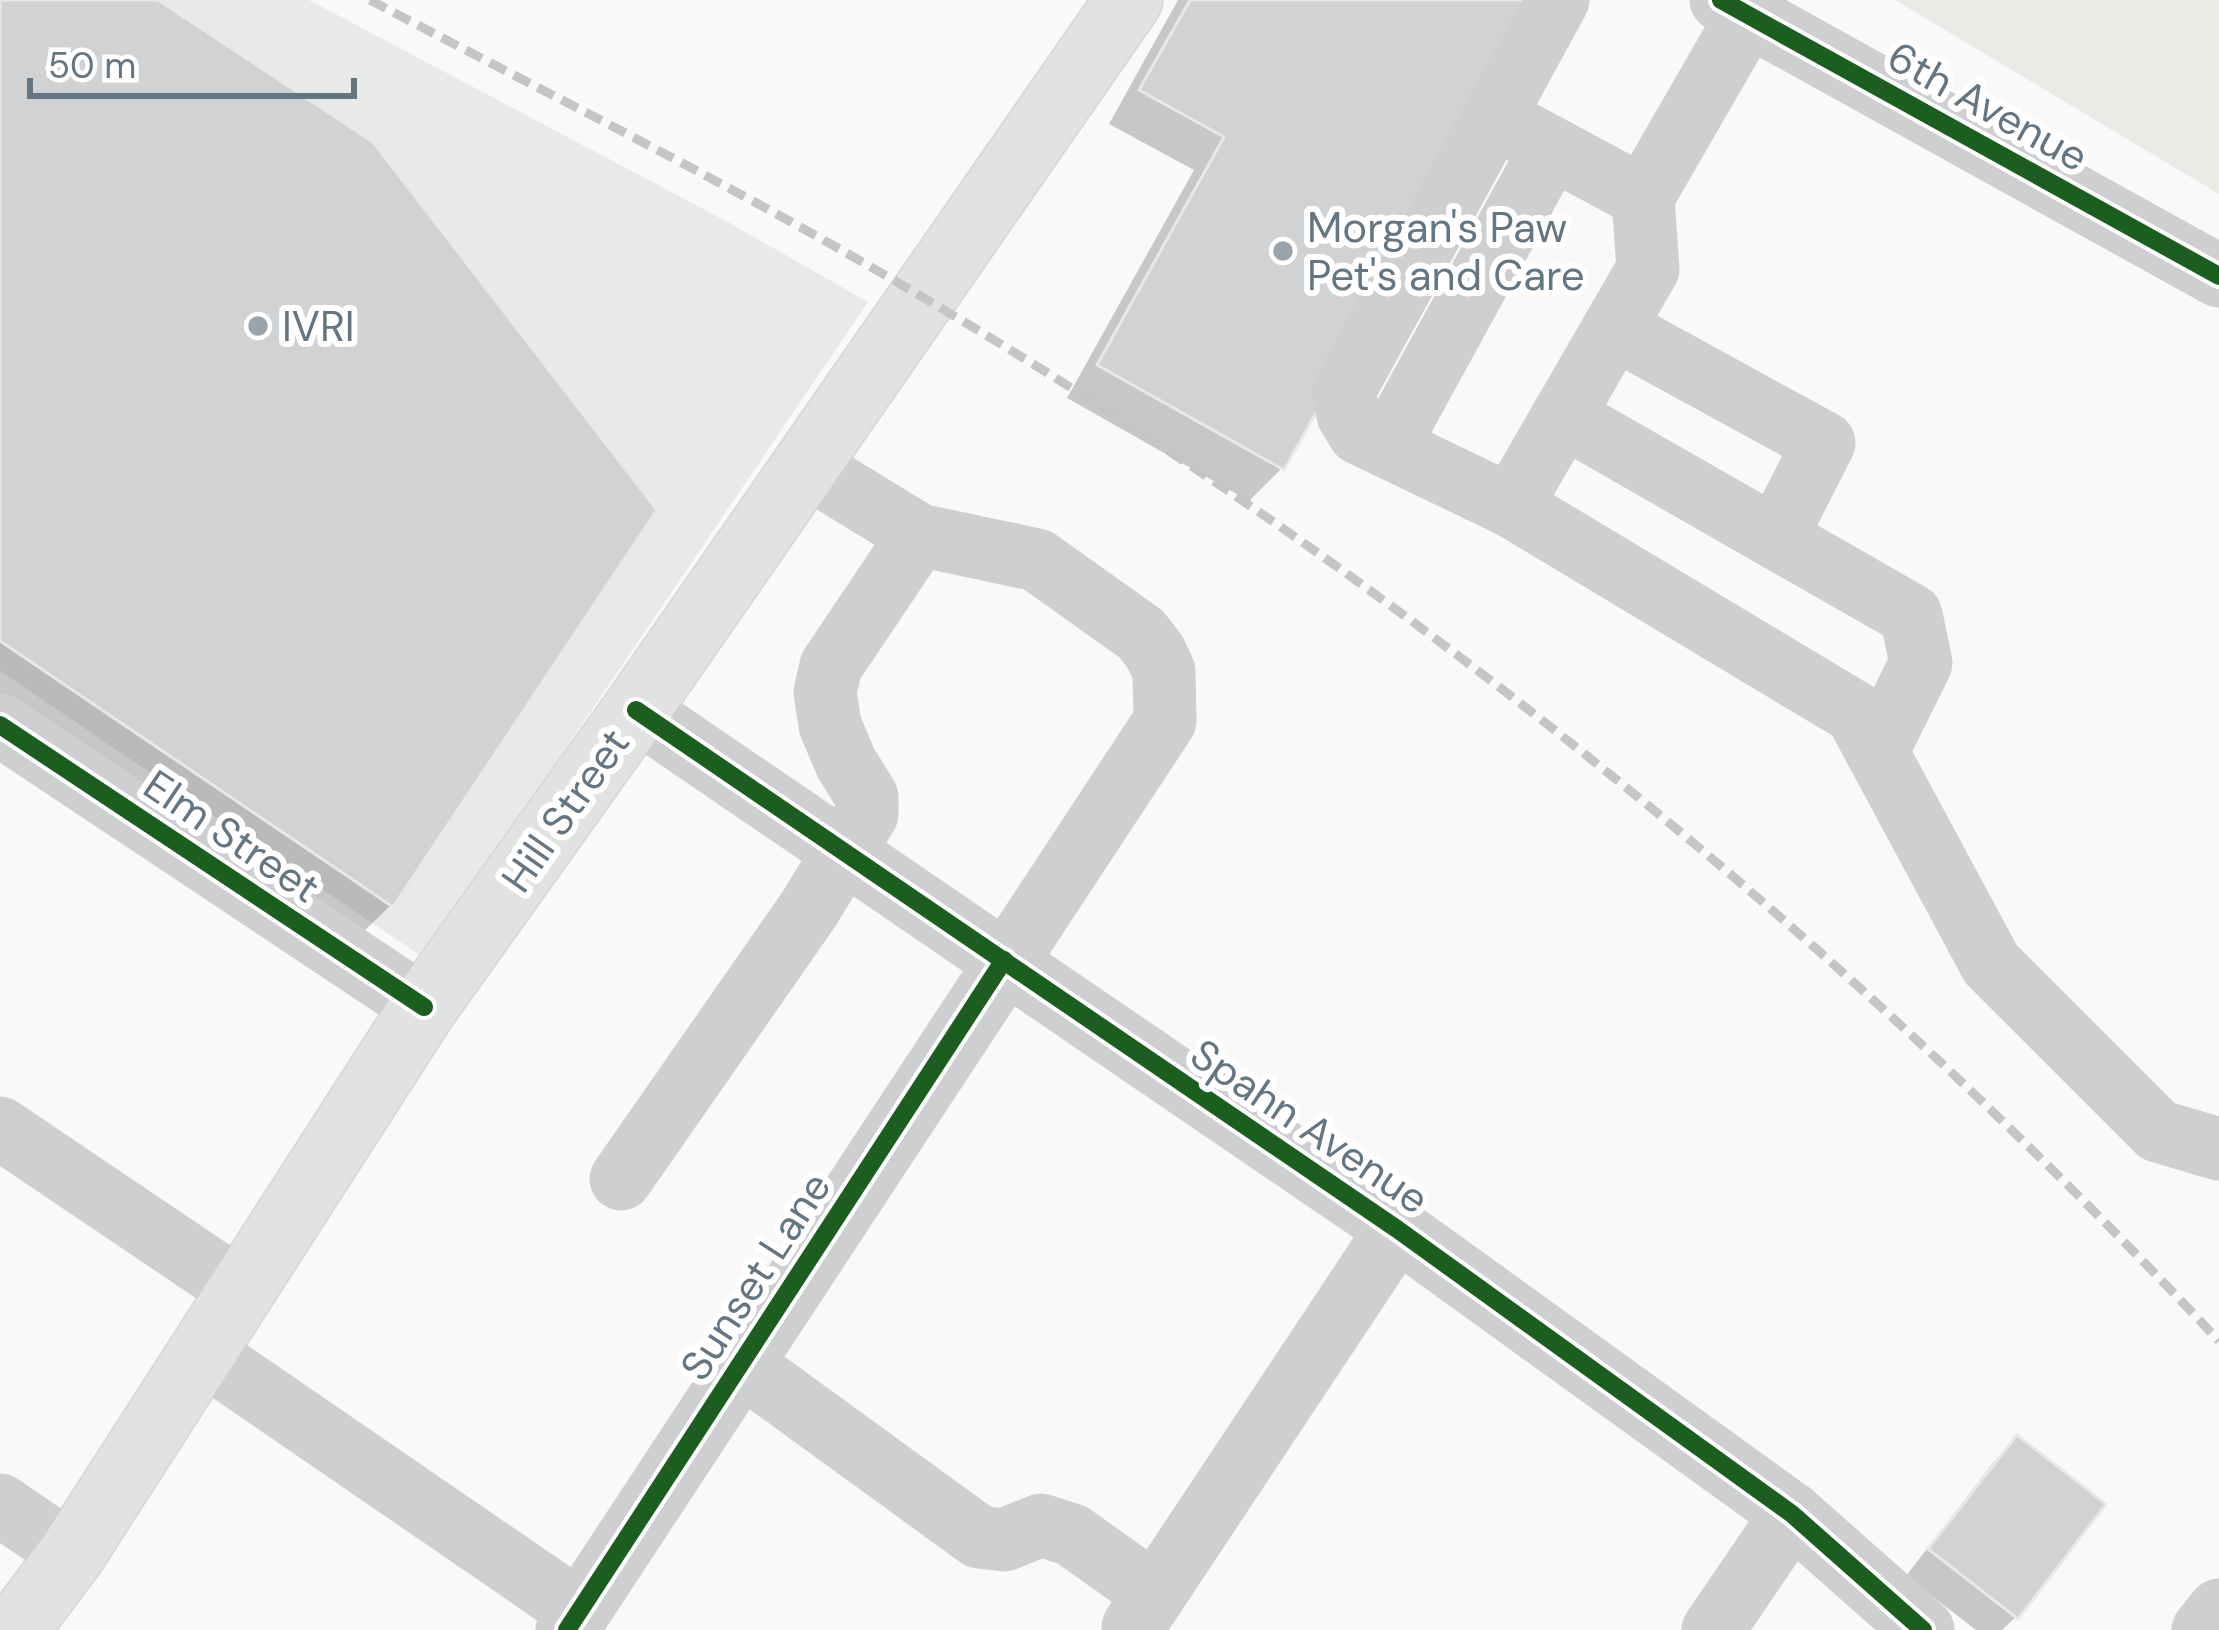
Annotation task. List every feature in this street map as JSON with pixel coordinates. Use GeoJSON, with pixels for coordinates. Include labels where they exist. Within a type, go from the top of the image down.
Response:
{"type":"FeatureCollection","features":[{"type":"Feature","properties":{"kind":"main road","name":"Hill Street"},"geometry":{"type":"LineString","coordinates":[[25,1626],[424,1007],[637,710],[1129,0]]}},
{"type":"Feature","properties":{"kind":"street"},"geometry":{"type":"LineString","coordinates":[[1558,0],[1344,391],[1348,416],[1360,433],[1511,506],[1856,713],[1991,964],[2158,1131],[2219,1150]]}},
{"type":"Feature","properties":{"kind":"street"},"geometry":{"type":"LineString","coordinates":[[1511,506],[1648,269],[1643,197],[1735,7]]}},
{"type":"Feature","properties":{"kind":"street","name":"6th Avenue"},"geometry":{"type":"LineString","coordinates":[[1735,7],[2219,276]]}},
{"type":"Feature","properties":{"kind":"street"},"geometry":{"type":"LineString","coordinates":[[1494,117],[1643,197]]}},
{"type":"Feature","properties":{"kind":"street"},"geometry":{"type":"LineString","coordinates":[[1388,446],[1551,149]]}},
{"type":"Feature","properties":{"kind":"street"},"geometry":{"type":"LineString","coordinates":[[1614,328],[1824,443],[1775,537]]}},
{"type":"Feature","properties":{"kind":"street"},"geometry":{"type":"LineString","coordinates":[[1563,416],[1911,615],[1921,663],[1877,752]]}},
{"type":"Feature","properties":{"kind":"street","name":"Sunset Lane"},"geometry":{"type":"LineString","coordinates":[[573,1620],[1004,960],[1166,721],[1165,670],[1142,634],[1037,560],[919,535],[806,466]]}},
{"type":"Feature","properties":{"kind":"street"},"geometry":{"type":"LineString","coordinates":[[621,1179],[809,909],[867,814],[867,796],[830,725],[825,692],[831,666],[919,535]]}},
{"type":"Feature","properties":{"kind":"street","name":"Spahn Avenue"},"geometry":{"type":"LineString","coordinates":[[637,710],[1397,1228],[1792,1514],[1923,1630]]}},
{"type":"Feature","properties":{"kind":"street","name":"Elm Street"},"geometry":{"type":"LineString","coordinates":[[0,725],[424,1007]]}},
{"type":"Feature","properties":{"kind":"street"},"geometry":{"type":"LineString","coordinates":[[0,1128],[243,1292]]}},
{"type":"Feature","properties":{"kind":"street"},"geometry":{"type":"LineString","coordinates":[[741,1364],[979,1537],[1004,1540],[1041,1525],[1072,1535],[1143,1612],[1397,1228]]}},
{"type":"Feature","properties":{"kind":"street"},"geometry":{"type":"LineString","coordinates":[[203,1353],[573,1620]]}},
{"type":"Feature","properties":{"kind":"street"},"geometry":{"type":"LineString","coordinates":[[0,1505],[72,1554]]}},
{"type":"Feature","properties":{"kind":"street"},"geometry":{"type":"LineString","coordinates":[[1713,1630],[1792,1514]]}},
{"type":"Feature","properties":{"kind":"street"},"geometry":{"type":"LineString","coordinates":[[2203,1630],[2219,1610]]}},
{"type":"Feature","properties":{"kind":"shaded area","name":"IVRI"},"geometry":{"type":"Polygon","coordinates":[[[0,0],[309,0],[726,221],[868,302],[424,958],[0,671],[0,0]]]}},
{"type":"Feature","properties":{"kind":"shaded area"},"geometry":{"type":"Polygon","coordinates":[[[1895,0],[2219,0],[2219,194],[1895,0]]]}},
{"type":"Feature","properties":{"kind":"building","name":"IVRI"},"geometry":{"type":"Polygon","coordinates":[[[0,0],[158,0],[373,142],[657,510],[393,907],[0,641],[0,0]]]}},
{"type":"Feature","properties":{"kind":"building","name":"Morgan's Paw Pet's and Care"},"geometry":{"type":"Polygon","coordinates":[[[1190,0],[1546,0],[1284,470],[1097,365],[1224,137],[1139,90],[1190,0]]]}},
{"type":"Feature","properties":{"kind":"building"},"geometry":{"type":"Polygon","coordinates":[[[2017,1435],[2106,1504],[2018,1619],[1928,1549],[2017,1435]]]}},
{"type":"Feature","properties":{"kind":"railway"},"geometry":{"type":"LineString","coordinates":[[370,0],[715,181],[919,295],[1097,405],[1271,521],[1441,643],[1767,906],[1923,1046],[2219,1341]]}},
{"type":"Feature","properties":{"kind":"cycle path"},"geometry":{"type":"LineString","coordinates":[[1721,0],[2219,276]]}},
{"type":"Feature","properties":{"kind":"cycle path"},"geometry":{"type":"LineString","coordinates":[[636,710],[1397,1229],[1792,1514],[1923,1630]]}},
{"type":"Feature","properties":{"kind":"cycle path"},"geometry":{"type":"LineString","coordinates":[[0,725],[424,1007]]}},
{"type":"Feature","properties":{"kind":"cycle path"},"geometry":{"type":"LineString","coordinates":[[567,1630],[1004,960]]}},
{"type":"Feature","properties":{"kind":"place","name":"Morgan's Paw Pet's and Care"},"geometry":{"type":"Point","coordinates":[1283,251]}},
{"type":"Feature","properties":{"kind":"place","name":"IVRI"},"geometry":{"type":"Point","coordinates":[258,326]}}]}
